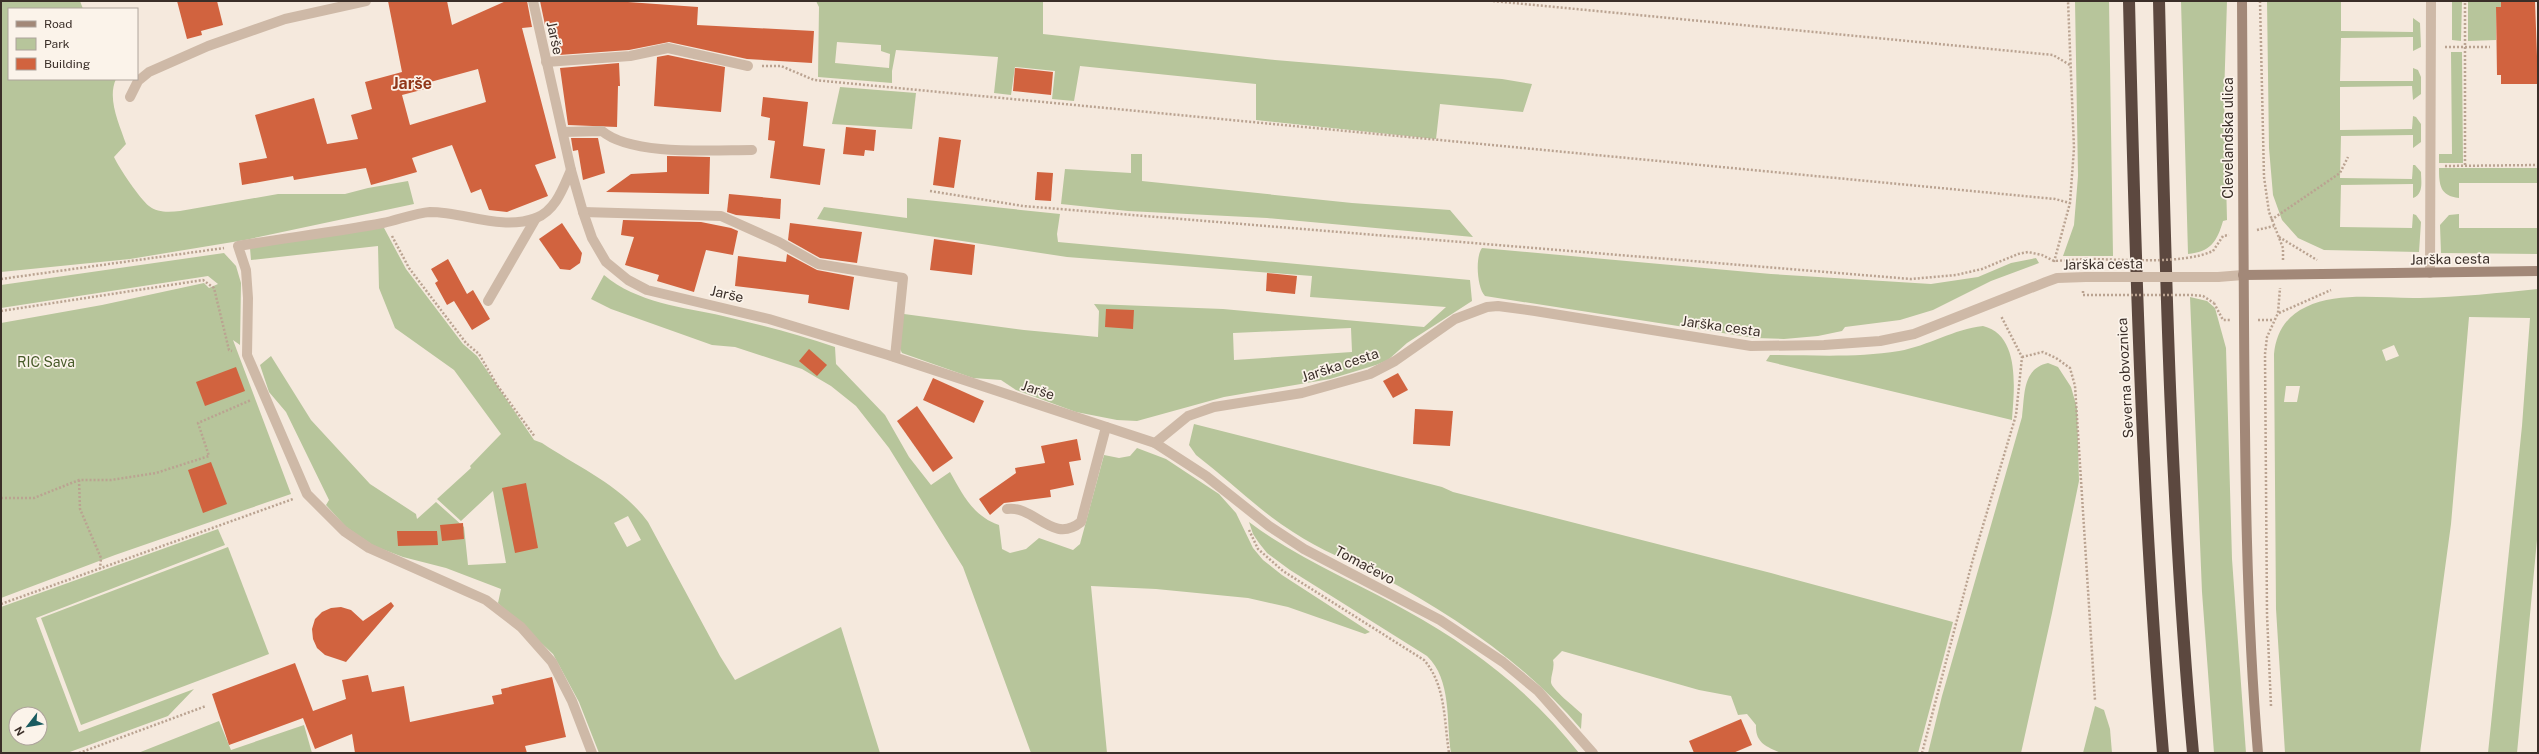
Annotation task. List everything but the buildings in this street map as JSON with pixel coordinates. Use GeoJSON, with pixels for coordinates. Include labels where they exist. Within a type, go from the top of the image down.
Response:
{"type":"FeatureCollection","features":[{"type":"Feature","properties":{"kind":"highway","name":"Severna obvoznica"},"geometry":{"type":"LineString","coordinates":[[2130,1],[2136,302],[2155,661],[2163,753]]}},
{"type":"Feature","properties":{"kind":"highway"},"geometry":{"type":"LineString","coordinates":[[2159,1],[2167,306],[2176,508],[2193,753]]}},
{"type":"Feature","properties":{"kind":"street"},"geometry":{"type":"LineString","coordinates":[[130,97],[138,81],[149,72],[208,46],[285,19],[366,1]]}},
{"type":"Feature","properties":{"kind":"street","name":"Jarše"},"geometry":{"type":"LineString","coordinates":[[533,1],[571,170],[583,212],[592,238],[606,262],[628,280],[647,290],[769,318],[895,357],[1106,427]]}},
{"type":"Feature","properties":{"kind":"street","name":"Clevelandska ulica"},"geometry":{"type":"LineString","coordinates":[[2242,1],[2246,545],[2251,663],[2258,753]]}},
{"type":"Feature","properties":{"kind":"street"},"geometry":{"type":"LineString","coordinates":[[2430,1],[2430,273]]}},
{"type":"Feature","properties":{"kind":"street"},"geometry":{"type":"LineString","coordinates":[[546,62],[630,56],[668,48],[748,66]]}},
{"type":"Feature","properties":{"kind":"street"},"geometry":{"type":"LineString","coordinates":[[563,132],[602,131],[611,139],[629,145],[668,149],[752,150]]}},
{"type":"Feature","properties":{"kind":"street"},"geometry":{"type":"LineString","coordinates":[[571,170],[559,197],[550,209],[536,218],[516,222],[498,222],[430,212],[384,223],[238,246],[246,270],[248,298],[247,355],[263,396],[307,494],[344,531],[369,548],[486,600],[521,627],[552,662],[572,702],[592,753]]}},
{"type":"Feature","properties":{"kind":"street"},"geometry":{"type":"LineString","coordinates":[[583,212],[721,216],[779,242],[818,264],[904,278],[895,357]]}},
{"type":"Feature","properties":{"kind":"street"},"geometry":{"type":"LineString","coordinates":[[488,301],[536,218]]}},
{"type":"Feature","properties":{"kind":"street","name":"Jarška cesta"},"geometry":{"type":"LineString","coordinates":[[1155,443],[1188,416],[1214,407],[1302,393],[1370,374],[1396,361],[1455,319],[1487,307],[1498,306],[1535,311],[1759,346],[1824,345],[1893,339],[1929,329],[2057,278],[2218,277],[2243,275],[2538,271]]}},
{"type":"Feature","properties":{"kind":"street"},"geometry":{"type":"LineString","coordinates":[[1007,509],[1015,508],[1057,529],[1074,528],[1081,522],[1106,427]]}},
{"type":"Feature","properties":{"kind":"street","name":"Tomačevo"},"geometry":{"type":"LineString","coordinates":[[1106,427],[1155,443],[1206,476],[1304,549],[1440,620],[1503,662],[1538,691],[1593,753]]}},
{"type":"Feature","properties":{"kind":"path"},"geometry":{"type":"LineString","coordinates":[[1493,1],[2053,55],[2070,65]]}},
{"type":"Feature","properties":{"kind":"path"},"geometry":{"type":"LineString","coordinates":[[930,191],[1023,206],[1911,279],[1940,278],[1962,274],[2028,252],[2042,255],[2054,261],[2070,203],[2074,148],[2068,1]]}},
{"type":"Feature","properties":{"kind":"path"},"geometry":{"type":"LineString","coordinates":[[2260,1],[2263,155],[2267,201],[2271,220],[2279,237],[2283,256]]}},
{"type":"Feature","properties":{"kind":"path"},"geometry":{"type":"LineString","coordinates":[[2465,1],[2465,165]]}},
{"type":"Feature","properties":{"kind":"path"},"geometry":{"type":"LineString","coordinates":[[2430,47],[2490,47]]}},
{"type":"Feature","properties":{"kind":"path"},"geometry":{"type":"LineString","coordinates":[[748,66],[781,66],[814,80],[2056,199],[2070,203]]}},
{"type":"Feature","properties":{"kind":"path"},"geometry":{"type":"LineString","coordinates":[[2271,220],[2340,173],[2348,157]]}},
{"type":"Feature","properties":{"kind":"path"},"geometry":{"type":"LineString","coordinates":[[2430,166],[2538,165]]}},
{"type":"Feature","properties":{"kind":"path"},"geometry":{"type":"LineString","coordinates":[[384,223],[409,268],[466,343],[479,354],[497,385],[535,437]]}},
{"type":"Feature","properties":{"kind":"path","name":"Jarška cesta"},"geometry":{"type":"LineString","coordinates":[[2054,261],[2176,259],[2195,257],[2213,251],[2222,236],[2226,236]]}},
{"type":"Feature","properties":{"kind":"path"},"geometry":{"type":"LineString","coordinates":[[2279,237],[2317,259],[2332,274]]}},
{"type":"Feature","properties":{"kind":"path"},"geometry":{"type":"LineString","coordinates":[[1,279],[238,246]]}},
{"type":"Feature","properties":{"kind":"path"},"geometry":{"type":"LineString","coordinates":[[1,311],[204,280],[214,288],[229,350],[247,355]]}},
{"type":"Feature","properties":{"kind":"path"},"geometry":{"type":"LineString","coordinates":[[2278,313],[2335,287]]}},
{"type":"Feature","properties":{"kind":"path"},"geometry":{"type":"LineString","coordinates":[[2086,295],[2203,296],[2214,303],[2223,320],[2225,320]]}},
{"type":"Feature","properties":{"kind":"path"},"geometry":{"type":"LineString","coordinates":[[2271,710],[2267,599],[2265,354],[2267,337],[2278,313],[2279,296]]}},
{"type":"Feature","properties":{"kind":"path"},"geometry":{"type":"LineString","coordinates":[[1922,753],[1973,559],[2016,415],[2022,358],[1994,303]]}},
{"type":"Feature","properties":{"kind":"path"},"geometry":{"type":"LineString","coordinates":[[2022,358],[2043,352],[2056,358],[2070,368],[2075,386],[2095,700]]}},
{"type":"Feature","properties":{"kind":"path"},"geometry":{"type":"LineString","coordinates":[[1,498],[34,498],[79,480],[111,480],[156,473],[209,456],[198,423],[263,396]]}},
{"type":"Feature","properties":{"kind":"path"},"geometry":{"type":"LineString","coordinates":[[79,480],[80,508],[101,558],[100,569]]}},
{"type":"Feature","properties":{"kind":"path"},"geometry":{"type":"LineString","coordinates":[[1,604],[307,494]]}},
{"type":"Feature","properties":{"kind":"path"},"geometry":{"type":"LineString","coordinates":[[1242,504],[1244,519],[1251,536],[1267,559],[1424,660],[1435,672],[1440,683],[1449,753]]}},
{"type":"Feature","properties":{"kind":"path"},"geometry":{"type":"LineString","coordinates":[[79,753],[206,706]]}},
{"type":"Feature","properties":{"kind":"green space"},"geometry":{"type":"Polygon","coordinates":[[[1,1],[80,1],[83,8],[8,8],[8,80],[116,80],[113,103],[126,144],[114,157],[135,190],[149,206],[156,210],[164,212],[180,211],[278,194],[345,194],[368,188],[408,181],[414,204],[245,240],[130,259],[1,272],[1,1]]]}},
{"type":"Feature","properties":{"kind":"green space"},"geometry":{"type":"Polygon","coordinates":[[[816,1],[1043,1],[1043,34],[1275,60],[1502,79],[1532,84],[1523,112],[1440,104],[1436,139],[1256,120],[1256,84],[1080,66],[1074,101],[1052,99],[1055,71],[1015,67],[1011,95],[994,93],[998,57],[896,50],[892,71],[892,83],[818,77],[819,7],[816,1]],[[837,42],[835,63],[889,68],[890,54],[881,51],[881,45],[837,42]]]}},
{"type":"Feature","properties":{"kind":"green space"},"geometry":{"type":"Polygon","coordinates":[[[2075,1],[2109,1],[2113,256],[2063,256],[2074,225],[2078,176],[2075,1]]]}},
{"type":"Feature","properties":{"kind":"green space"},"geometry":{"type":"Polygon","coordinates":[[[2181,1],[2227,1],[2224,97],[2227,220],[2223,221],[2218,235],[2212,245],[2202,251],[2188,254],[2181,1]]]}},
{"type":"Feature","properties":{"kind":"green space"},"geometry":{"type":"Polygon","coordinates":[[[2267,1],[2341,1],[2341,31],[2413,32],[2413,18],[2420,23],[2421,47],[2413,51],[2413,37],[2341,38],[2340,81],[2413,81],[2413,68],[2418,70],[2421,77],[2421,94],[2413,100],[2412,86],[2340,87],[2340,130],[2412,129],[2413,116],[2416,117],[2421,124],[2421,142],[2413,148],[2413,135],[2341,136],[2340,178],[2412,179],[2413,165],[2415,165],[2421,172],[2421,183],[2419,194],[2413,198],[2413,184],[2341,185],[2340,227],[2412,228],[2413,214],[2416,215],[2421,222],[2419,252],[2324,250],[2298,238],[2282,220],[2273,195],[2269,148],[2267,1]]]}},
{"type":"Feature","properties":{"kind":"green space"},"geometry":{"type":"Polygon","coordinates":[[[2452,1],[2462,1],[2461,41],[2452,40],[2452,1]]]}},
{"type":"Feature","properties":{"kind":"green space"},"geometry":{"type":"Polygon","coordinates":[[[2468,1],[2501,1],[2501,7],[2496,7],[2496,40],[2468,41],[2468,1]]]}},
{"type":"Feature","properties":{"kind":"green space"},"geometry":{"type":"Polygon","coordinates":[[[2451,52],[2462,52],[2463,163],[2439,163],[2439,154],[2452,154],[2451,52]]]}},
{"type":"Feature","properties":{"kind":"green space"},"geometry":{"type":"Polygon","coordinates":[[[840,87],[916,93],[912,129],[832,124],[840,87]]]}},
{"type":"Feature","properties":{"kind":"green space"},"geometry":{"type":"Polygon","coordinates":[[[1131,154],[1142,154],[1142,181],[1352,203],[1450,210],[1473,237],[1267,218],[1128,211],[1061,204],[1065,169],[1131,173],[1131,154]]]}},
{"type":"Feature","properties":{"kind":"green space"},"geometry":{"type":"Polygon","coordinates":[[[2439,168],[2538,168],[2538,183],[2459,183],[2459,198],[2448,195],[2442,189],[2439,180],[2439,168]]]}},
{"type":"Feature","properties":{"kind":"green space"},"geometry":{"type":"Polygon","coordinates":[[[907,198],[1060,214],[1057,234],[1058,242],[1470,280],[1472,301],[1407,343],[1388,360],[1376,365],[1330,379],[1224,397],[1137,421],[1117,420],[1076,412],[1016,390],[1001,380],[973,378],[902,353],[898,345],[904,314],[1024,330],[1098,337],[1099,311],[1094,304],[1223,309],[1424,327],[1446,307],[1310,297],[1312,276],[1067,257],[817,219],[824,207],[907,218],[907,198]],[[1351,328],[1233,333],[1234,360],[1352,352],[1351,328]]]}},
{"type":"Feature","properties":{"kind":"green space"},"geometry":{"type":"Polygon","coordinates":[[[2459,214],[2459,228],[2538,228],[2538,254],[2441,253],[2440,225],[2449,215],[2459,214]]]}},
{"type":"Feature","properties":{"kind":"green space"},"geometry":{"type":"Polygon","coordinates":[[[383,226],[406,269],[463,344],[477,356],[534,440],[542,443],[613,488],[626,498],[648,522],[720,656],[735,680],[841,627],[880,753],[599,753],[579,702],[553,654],[498,603],[501,589],[446,568],[403,557],[374,546],[346,527],[326,505],[329,500],[286,412],[269,392],[260,365],[271,356],[311,420],[370,484],[416,514],[417,519],[436,502],[464,527],[468,565],[506,563],[493,491],[461,521],[437,499],[471,468],[470,466],[501,434],[454,370],[395,328],[379,288],[378,246],[251,260],[250,248],[383,226]],[[628,516],[614,523],[627,547],[641,540],[628,516]]]}},
{"type":"Feature","properties":{"kind":"green space"},"geometry":{"type":"Polygon","coordinates":[[[1482,248],[1771,274],[1931,284],[1978,277],[2011,263],[2036,258],[2039,263],[1991,281],[1933,310],[1900,320],[1845,327],[1842,331],[1818,336],[1784,339],[1755,338],[1485,296],[1480,286],[1478,272],[1478,258],[1482,248]]]}},
{"type":"Feature","properties":{"kind":"green space","name":"RIC Sava"},"geometry":{"type":"Polygon","coordinates":[[[224,253],[236,266],[241,283],[240,345],[233,340],[291,494],[115,555],[1,598],[1,323],[102,305],[204,283],[209,288],[218,284],[208,276],[1,308],[1,285],[224,253]]]}},
{"type":"Feature","properties":{"kind":"green space"},"geometry":{"type":"Polygon","coordinates":[[[604,275],[631,292],[661,303],[765,326],[835,347],[836,364],[885,415],[909,457],[931,485],[950,472],[964,497],[975,510],[990,521],[999,525],[1002,549],[1010,553],[1026,549],[1039,538],[1073,550],[1080,544],[1104,455],[1119,458],[1130,456],[1137,448],[1166,459],[1219,494],[1236,513],[1253,548],[1263,560],[1282,575],[1370,632],[1365,634],[1288,607],[1248,598],[1156,589],[1091,586],[1107,753],[1031,753],[963,567],[889,448],[856,406],[831,386],[802,369],[735,347],[712,345],[611,309],[591,299],[604,275]]]}},
{"type":"Feature","properties":{"kind":"green space"},"geometry":{"type":"Polygon","coordinates":[[[2538,289],[2538,529],[2517,753],[2488,753],[2522,426],[2530,318],[2469,317],[2451,524],[2420,753],[2285,753],[2276,609],[2274,354],[2277,339],[2283,326],[2293,315],[2306,307],[2333,299],[2347,297],[2406,298],[2479,295],[2538,289]],[[2394,345],[2382,350],[2386,361],[2399,356],[2394,345]],[[2286,386],[2284,402],[2297,402],[2300,386],[2286,386]]]}},
{"type":"Feature","properties":{"kind":"green space"},"geometry":{"type":"Polygon","coordinates":[[[2190,297],[2207,301],[2215,308],[2226,348],[2232,559],[2246,753],[2214,753],[2202,592],[2190,297]]]}},
{"type":"Feature","properties":{"kind":"green space"},"geometry":{"type":"Polygon","coordinates":[[[1983,326],[1995,331],[2004,340],[2009,352],[2014,380],[2012,420],[1766,361],[1770,355],[1867,355],[1899,351],[1910,349],[1962,330],[1983,326]]]}},
{"type":"Feature","properties":{"kind":"green space"},"geometry":{"type":"Polygon","coordinates":[[[2048,363],[2058,367],[2071,387],[2077,408],[2079,481],[2021,753],[1928,753],[1942,696],[2022,417],[2026,384],[2033,371],[2048,363]]]}},
{"type":"Feature","properties":{"kind":"green space"},"geometry":{"type":"Polygon","coordinates":[[[1194,424],[1442,487],[1453,492],[1771,573],[1953,622],[1918,753],[1781,753],[1763,744],[1756,731],[1756,725],[1747,714],[1738,715],[1731,696],[1699,690],[1562,651],[1553,660],[1554,666],[1551,682],[1559,694],[1582,714],[1581,729],[1560,705],[1537,683],[1488,643],[1462,625],[1408,591],[1303,538],[1256,505],[1196,455],[1189,445],[1194,424]]]}},
{"type":"Feature","properties":{"kind":"green space"},"geometry":{"type":"Polygon","coordinates":[[[1249,522],[1307,559],[1387,600],[1431,625],[1478,656],[1500,673],[1542,711],[1579,753],[1451,753],[1444,689],[1441,677],[1427,656],[1290,570],[1267,553],[1253,534],[1249,522]]]}},
{"type":"Feature","properties":{"kind":"green space"},"geometry":{"type":"Polygon","coordinates":[[[218,529],[225,545],[36,618],[79,732],[194,689],[168,716],[67,753],[1,753],[1,607],[218,529]]]}},
{"type":"Feature","properties":{"kind":"green space"},"geometry":{"type":"Polygon","coordinates":[[[228,547],[269,654],[81,725],[41,618],[228,547]]]}},
{"type":"Feature","properties":{"kind":"green space"},"geometry":{"type":"Polygon","coordinates":[[[2095,706],[2104,710],[2110,729],[2112,753],[2083,753],[2095,706]]]}},
{"type":"Feature","properties":{"kind":"green space"},"geometry":{"type":"Polygon","coordinates":[[[219,721],[231,750],[304,725],[312,753],[138,753],[219,721]]]}},
{"type":"Feature","properties":{"kind":"district","name":"Jarše"},"geometry":{"type":"Point","coordinates":[412,83]}}]}
